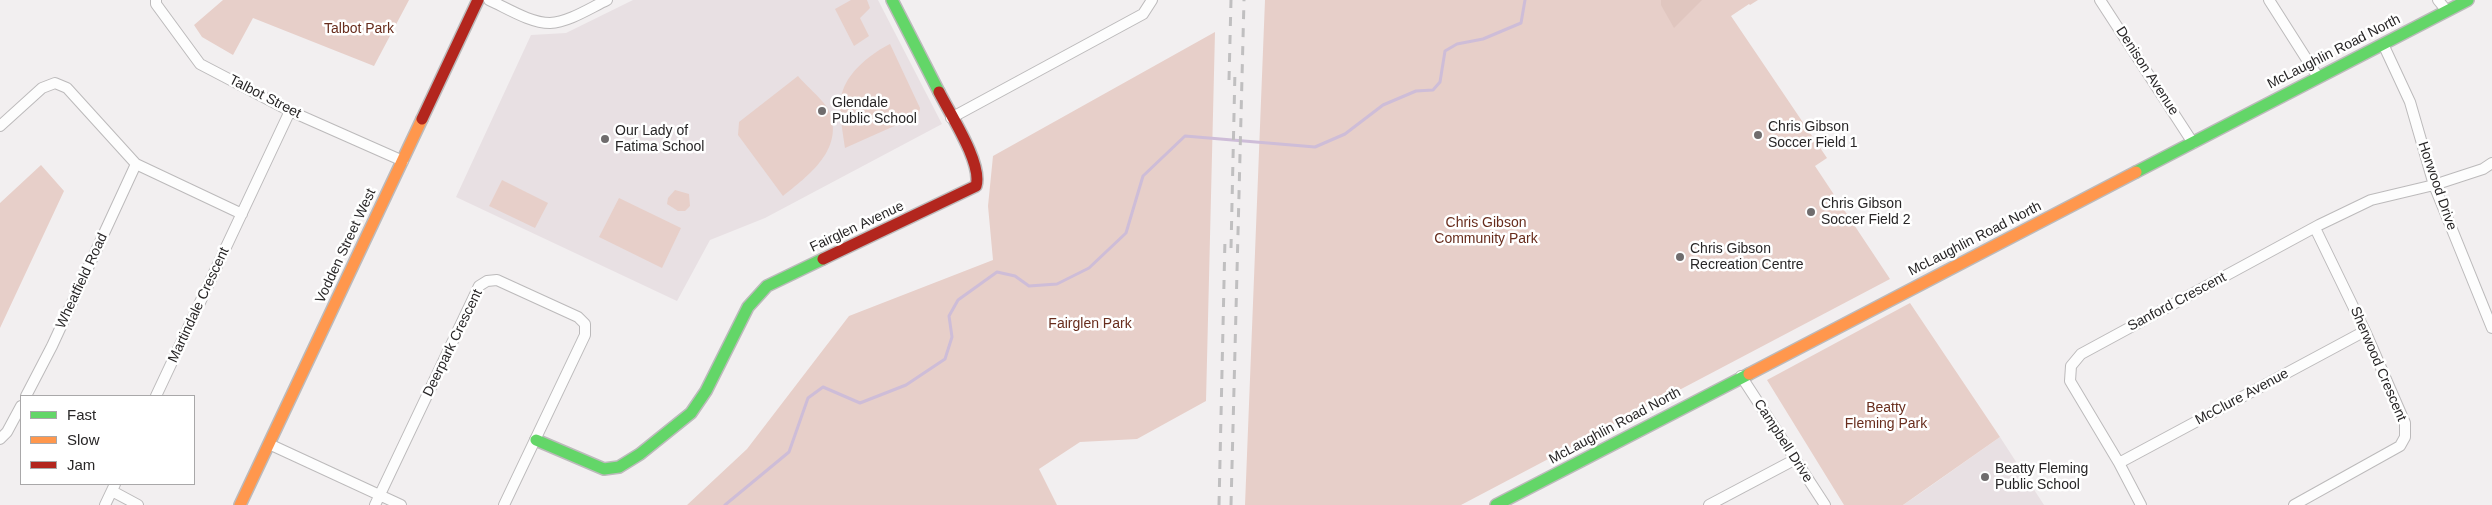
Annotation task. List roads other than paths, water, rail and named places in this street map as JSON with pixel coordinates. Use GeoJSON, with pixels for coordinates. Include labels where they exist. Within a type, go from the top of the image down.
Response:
{"type":"FeatureCollection","features":[{"type":"Feature","properties":{"kind":"street","name":"Talbot Street"},"geometry":{"type":"LineString","coordinates":[[156,0],[156,4],[200,64],[290,111],[403,161]]}},
{"type":"Feature","properties":{"kind":"street","name":"Vodden Street West"},"geometry":{"type":"LineString","coordinates":[[240,505],[478,0]]}},
{"type":"Feature","properties":{"kind":"street"},"geometry":{"type":"LineString","coordinates":[[489,0],[534,20],[550,23],[570,18],[607,0]]}},
{"type":"Feature","properties":{"kind":"street"},"geometry":{"type":"LineString","coordinates":[[892,0],[951,118],[1143,14],[1152,0]]}},
{"type":"Feature","properties":{"kind":"street","name":"Denison Avenue"},"geometry":{"type":"LineString","coordinates":[[2100,0],[2193,143]]}},
{"type":"Feature","properties":{"kind":"street"},"geometry":{"type":"LineString","coordinates":[[2268,0],[2318,77]]}},
{"type":"Feature","properties":{"kind":"street"},"geometry":{"type":"LineString","coordinates":[[2438,0],[2446,11]]}},
{"type":"Feature","properties":{"kind":"street","name":"McLaughlin Road North"},"geometry":{"type":"LineString","coordinates":[[1496,505],[1741,376],[2468,0]]}},
{"type":"Feature","properties":{"kind":"street","name":"Horwood Drive"},"geometry":{"type":"LineString","coordinates":[[2383,44],[2410,102],[2434,185],[2492,328]]}},
{"type":"Feature","properties":{"kind":"street"},"geometry":{"type":"LineString","coordinates":[[0,126],[42,88],[55,83],[67,88],[136,164],[242,214]]}},
{"type":"Feature","properties":{"kind":"street","name":"Martindale Crescent"},"geometry":{"type":"LineString","coordinates":[[156,395],[290,111]]}},
{"type":"Feature","properties":{"kind":"street","name":"Fairglen Avenue"},"geometry":{"type":"LineString","coordinates":[[536,440],[604,469],[620,467],[640,454],[691,413],[706,391],[748,307],[766,286],[976,186],[979,177],[974,161],[951,118]]}},
{"type":"Feature","properties":{"kind":"street","name":"Sanford Crescent"},"geometry":{"type":"LineString","coordinates":[[2141,505],[2119,463],[2070,381],[2071,366],[2081,354],[2314,228],[2371,200],[2434,185],[2483,169],[2492,163]]}},
{"type":"Feature","properties":{"kind":"street","name":"Wheatfield Road"},"geometry":{"type":"LineString","coordinates":[[27,395],[52,346],[136,164]]}},
{"type":"Feature","properties":{"kind":"street","name":"Sherwood Crescent"},"geometry":{"type":"LineString","coordinates":[[2294,505],[2400,446],[2405,437],[2405,423],[2365,331],[2314,228]]}},
{"type":"Feature","properties":{"kind":"street","name":"Deerpark Crescent"},"geometry":{"type":"LineString","coordinates":[[380,495],[479,286],[487,281],[497,280],[578,317],[585,324],[585,335],[504,505]]}},
{"type":"Feature","properties":{"kind":"street"},"geometry":{"type":"LineString","coordinates":[[2481,301],[2492,297]]}},
{"type":"Feature","properties":{"kind":"street","name":"McClure Avenue"},"geometry":{"type":"LineString","coordinates":[[2119,463],[2365,331]]}},
{"type":"Feature","properties":{"kind":"street","name":"Campbell Drive"},"geometry":{"type":"LineString","coordinates":[[1741,376],[1825,505]]}},
{"type":"Feature","properties":{"kind":"street"},"geometry":{"type":"LineString","coordinates":[[0,439],[8,432],[20,408]]}},
{"type":"Feature","properties":{"kind":"street"},"geometry":{"type":"LineString","coordinates":[[269,444],[401,505]]}},
{"type":"Feature","properties":{"kind":"street"},"geometry":{"type":"LineString","coordinates":[[1709,505],[1794,460]]}},
{"type":"Feature","properties":{"kind":"street"},"geometry":{"type":"LineString","coordinates":[[104,505],[113,488],[138,505]]}},
{"type":"Feature","properties":{"kind":"street"},"geometry":{"type":"LineString","coordinates":[[375,505],[380,495]]}},
{"type":"Feature","properties":{"kind":"waterway"},"geometry":{"type":"LineString","coordinates":[[725,505],[789,452],[808,398],[823,387],[860,403],[906,385],[945,359],[952,337],[949,316],[958,300],[997,272],[1015,276],[1029,286],[1057,284],[1089,268],[1126,233],[1143,176],[1185,136],[1315,147],[1345,134],[1383,105],[1416,91],[1433,90],[1440,82],[1445,51],[1457,44],[1483,39],[1521,23],[1525,0]]}},
{"type":"Feature","properties":{"kind":"railway"},"geometry":{"type":"LineString","coordinates":[[1229,80],[1231,0]]}},
{"type":"Feature","properties":{"kind":"railway"},"geometry":{"type":"LineString","coordinates":[[1231,505],[1244,0]]}},
{"type":"Feature","properties":{"kind":"railway"},"geometry":{"type":"LineString","coordinates":[[1231,248],[1235,70]]}},
{"type":"Feature","properties":{"kind":"railway"},"geometry":{"type":"LineString","coordinates":[[1219,505],[1225,238]]}},
{"type":"Feature","properties":{"kind":"place","name":"Glendale Public School"},"geometry":{"type":"Point","coordinates":[822,111]}},
{"type":"Feature","properties":{"kind":"place","name":"Chris Gibson Soccer Field 1"},"geometry":{"type":"Point","coordinates":[1758,135]}},
{"type":"Feature","properties":{"kind":"place","name":"Our Lady of Fatima School"},"geometry":{"type":"Point","coordinates":[605,139]}},
{"type":"Feature","properties":{"kind":"place","name":"Chris Gibson Soccer Field 2"},"geometry":{"type":"Point","coordinates":[1811,212]}},
{"type":"Feature","properties":{"kind":"place","name":"Chris Gibson Recreation Centre"},"geometry":{"type":"Point","coordinates":[1680,257]}},
{"type":"Feature","properties":{"kind":"place","name":"Beatty Fleming Public School"},"geometry":{"type":"Point","coordinates":[1985,477]}},
{"type":"Feature","properties":{"kind":"park label","name":"Talbot Park"},"geometry":{"type":"Point","coordinates":[359,29]}},
{"type":"Feature","properties":{"kind":"park label","name":"Chris Gibson Community Park"},"geometry":{"type":"Point","coordinates":[1486,232]}},
{"type":"Feature","properties":{"kind":"park label","name":"Fairglen Park"},"geometry":{"type":"Point","coordinates":[1090,324]}},
{"type":"Feature","properties":{"kind":"park label","name":"Beatty Fleming Park"},"geometry":{"type":"Point","coordinates":[1886,416]}}]}
